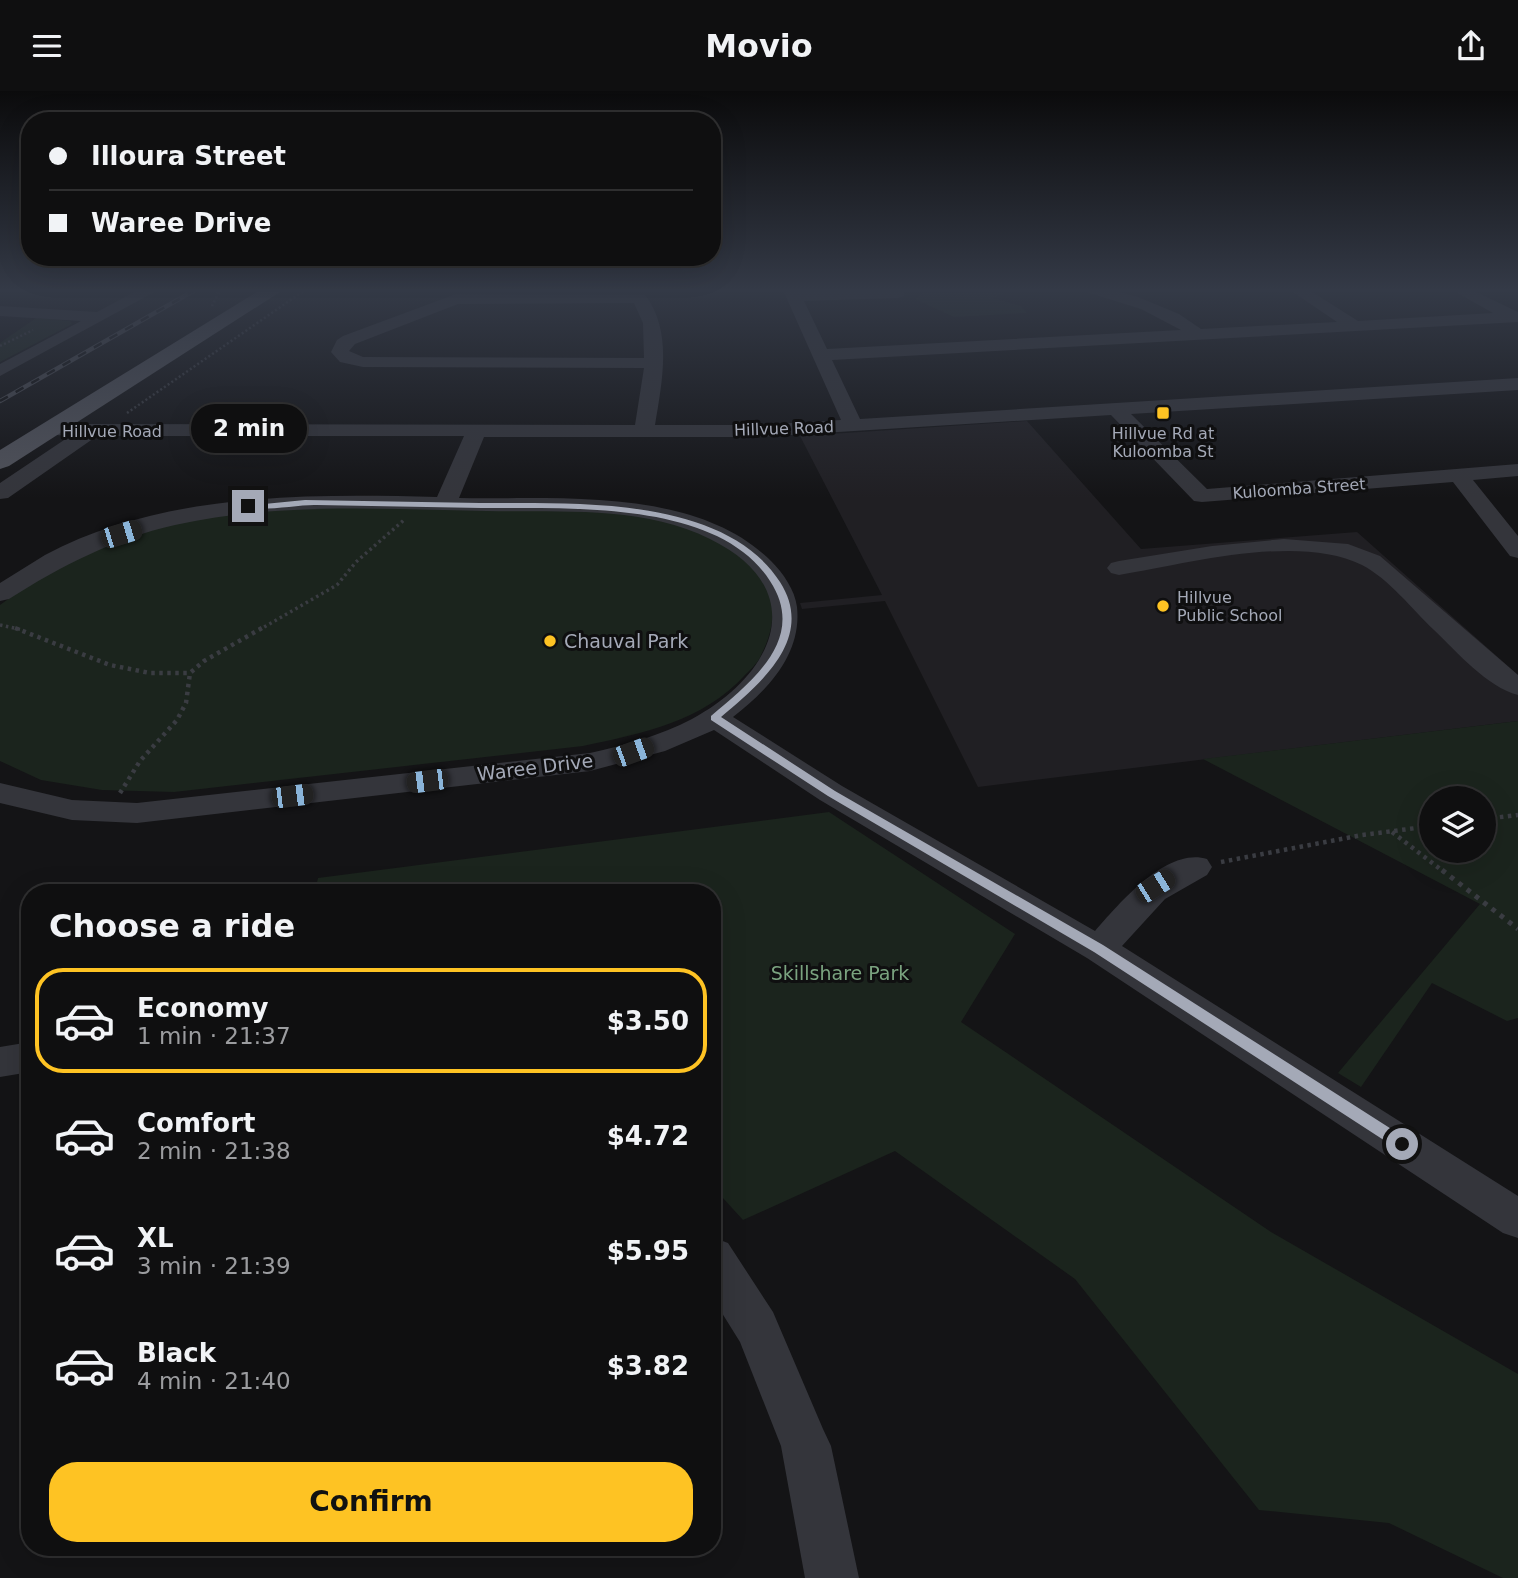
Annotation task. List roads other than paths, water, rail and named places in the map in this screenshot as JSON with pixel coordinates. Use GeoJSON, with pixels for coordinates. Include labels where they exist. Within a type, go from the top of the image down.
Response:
{"type":"FeatureCollection","features":[{"type":"Feature","properties":{"kind":"main road"},"geometry":{"type":"LineString","coordinates":[[0,461],[162,359]]}},
{"type":"Feature","properties":{"kind":"street"},"geometry":{"type":"LineString","coordinates":[[0,371],[21,359]]}},
{"type":"Feature","properties":{"kind":"street"},"geometry":{"type":"LineString","coordinates":[[352,359],[363,362],[655,363]]}},
{"type":"Feature","properties":{"kind":"street"},"geometry":{"type":"LineString","coordinates":[[644,431],[654,359]]}},
{"type":"Feature","properties":{"kind":"street"},"geometry":{"type":"LineString","coordinates":[[822,359],[853,425]]}},
{"type":"Feature","properties":{"kind":"street","name":"Hillvue Road"},"geometry":{"type":"LineString","coordinates":[[49,430],[759,431],[1518,384]]}},
{"type":"Feature","properties":{"kind":"street","name":"Kuloomba Street"},"geometry":{"type":"LineString","coordinates":[[1116,409],[1202,496],[1460,477],[1518,470]]}},
{"type":"Feature","properties":{"kind":"street"},"geometry":{"type":"LineString","coordinates":[[0,493],[91,431]]}},
{"type":"Feature","properties":{"kind":"street"},"geometry":{"type":"LineString","coordinates":[[433,504],[476,431]]}},
{"type":"Feature","properties":{"kind":"street"},"geometry":{"type":"LineString","coordinates":[[1460,477],[1518,551]]}},
{"type":"Feature","properties":{"kind":"street","name":"Waree Drive"},"geometry":{"type":"LineString","coordinates":[[0,793],[72,810],[108,812],[184,809],[590,762],[633,752],[715,718],[764,675],[786,635],[787,613],[780,589],[758,561],[740,546],[694,524],[625,509],[433,504],[266,504],[192,515],[87,547],[44,566],[2,591]]}},
{"type":"Feature","properties":{"kind":"street"},"geometry":{"type":"LineString","coordinates":[[1119,568],[1276,548],[1327,546],[1344,549],[1374,562],[1475,654],[1518,687]]}},
{"type":"Feature","properties":{"kind":"street"},"geometry":{"type":"LineString","coordinates":[[715,718],[831,793],[1099,949],[1518,1219]]}},
{"type":"Feature","properties":{"kind":"street"},"geometry":{"type":"LineString","coordinates":[[1099,949],[1155,886],[1196,867]]}},
{"type":"Feature","properties":{"kind":"street"},"geometry":{"type":"LineString","coordinates":[[0,1062],[21,1058]]}},
{"type":"Feature","properties":{"kind":"street"},"geometry":{"type":"LineString","coordinates":[[721,1271],[757,1328],[806,1446],[832,1578]]}},
{"type":"Feature","properties":{"kind":"railway"},"geometry":{"type":"LineString","coordinates":[[0,401],[73,359]]}},
{"type":"Feature","properties":{"kind":"place","name":"Hillvue Rd at Kuloomba St"},"geometry":{"type":"Point","coordinates":[1163,413]}},
{"type":"Feature","properties":{"kind":"place","name":"Hillvue Public School"},"geometry":{"type":"Point","coordinates":[1163,606]}},
{"type":"Feature","properties":{"kind":"place","name":"Chauval Park"},"geometry":{"type":"Point","coordinates":[550,641]}},
{"type":"Feature","properties":{"kind":"park label","name":"Skillshare Park"},"geometry":{"type":"Point","coordinates":[840,973]}}]}
